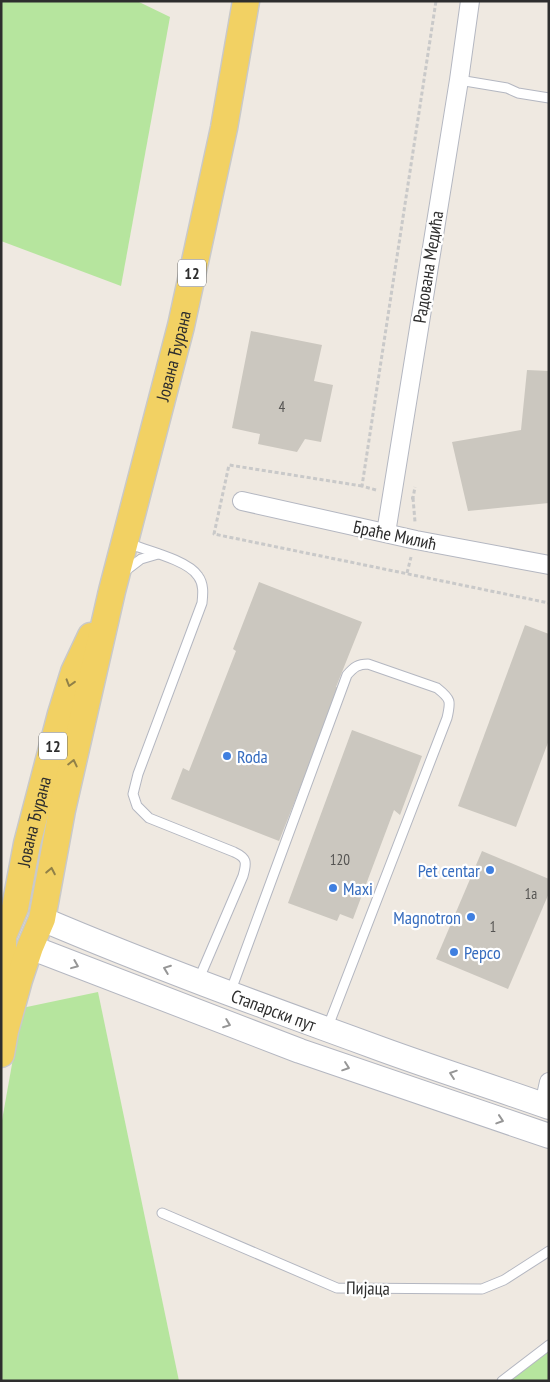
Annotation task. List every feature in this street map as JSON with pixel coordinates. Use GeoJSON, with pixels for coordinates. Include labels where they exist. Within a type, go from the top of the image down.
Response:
{"type":"FeatureCollection","features":[{"type":"Feature","properties":{"kind":"main road","name":"Јована Ђурана"},"geometry":{"type":"LineString","coordinates":[[3,1043],[30,947],[42,919],[62,810],[112,591],[181,326],[224,128],[246,1]]}},
{"type":"Feature","properties":{"kind":"main road","name":"Јована Ђурана"},"geometry":{"type":"LineString","coordinates":[[3,1043],[2,936],[8,905],[27,844],[74,672],[112,591]]}},
{"type":"Feature","properties":{"kind":"main road","name":"Стапарски пут"},"geometry":{"type":"LineString","coordinates":[[8,905],[105,946],[230,993],[546,1106]]}},
{"type":"Feature","properties":{"kind":"main road","name":"Стапарски пут"},"geometry":{"type":"LineString","coordinates":[[2,936],[300,1052],[549,1136]]}},
{"type":"Feature","properties":{"kind":"street","name":"Радована Медића"},"geometry":{"type":"LineString","coordinates":[[386,533],[470,1]]}},
{"type":"Feature","properties":{"kind":"street","name":"Браће Милић"},"geometry":{"type":"LineString","coordinates":[[242,501],[416,540],[549,565]]}},
{"type":"Feature","properties":{"kind":"street"},"geometry":{"type":"LineString","coordinates":[[546,1106],[549,1082]]}},
{"type":"Feature","properties":{"kind":"lane"},"geometry":{"type":"LineString","coordinates":[[459,80],[507,88],[518,93],[549,98]]}},
{"type":"Feature","properties":{"kind":"lane"},"geometry":{"type":"LineString","coordinates":[[125,542],[184,564],[198,576],[202,583],[202,603],[138,774],[133,794],[137,806],[149,818],[241,855],[245,860],[246,866],[243,876],[198,981]]}},
{"type":"Feature","properties":{"kind":"lane"},"geometry":{"type":"LineString","coordinates":[[112,591],[122,573],[141,559],[158,554]]}},
{"type":"Feature","properties":{"kind":"lane"},"geometry":{"type":"LineString","coordinates":[[230,993],[347,675],[354,667],[360,664],[368,664],[437,688],[446,696],[450,705],[448,718],[327,1029]]}},
{"type":"Feature","properties":{"kind":"lane","name":"Пијаца"},"geometry":{"type":"LineString","coordinates":[[162,1213],[337,1288],[482,1289],[504,1280],[549,1251]]}},
{"type":"Feature","properties":{"kind":"lane"},"geometry":{"type":"LineString","coordinates":[[502,1381],[549,1345]]}},
{"type":"Feature","properties":{"kind":"green space"},"geometry":{"type":"Polygon","coordinates":[[[1,1],[137,1],[170,17],[121,286],[1,241],[1,1]]]}},
{"type":"Feature","properties":{"kind":"green space"},"geometry":{"type":"Polygon","coordinates":[[[98,992],[179,1381],[1,1381],[1,1126],[22,1008],[98,992]]]}},
{"type":"Feature","properties":{"kind":"green space"},"geometry":{"type":"Polygon","coordinates":[[[549,1339],[549,1381],[500,1381],[549,1339]]]}},
{"type":"Feature","properties":{"kind":"building"},"geometry":{"type":"Polygon","coordinates":[[[251,331],[322,345],[314,381],[333,385],[321,442],[305,439],[297,452],[258,444],[260,434],[232,428],[251,331]]]}},
{"type":"Feature","properties":{"kind":"building"},"geometry":{"type":"Polygon","coordinates":[[[527,370],[549,371],[549,503],[468,511],[452,442],[521,430],[527,370]]]}},
{"type":"Feature","properties":{"kind":"building"},"geometry":{"type":"Polygon","coordinates":[[[259,582],[362,622],[336,687],[340,688],[279,841],[171,799],[183,768],[189,771],[236,651],[233,649],[259,582]]]}},
{"type":"Feature","properties":{"kind":"building"},"geometry":{"type":"Polygon","coordinates":[[[525,625],[549,634],[549,740],[516,827],[458,806],[525,625]]]}},
{"type":"Feature","properties":{"kind":"building"},"geometry":{"type":"Polygon","coordinates":[[[352,730],[422,756],[400,815],[394,810],[353,919],[340,914],[337,921],[288,903],[352,730]]]}},
{"type":"Feature","properties":{"kind":"building"},"geometry":{"type":"Polygon","coordinates":[[[482,851],[549,879],[549,893],[508,989],[436,959],[482,851]]]}},
{"type":"Feature","properties":{"kind":"place","name":"Roda"},"geometry":{"type":"Point","coordinates":[227,756]}},
{"type":"Feature","properties":{"kind":"place","name":"Pet centar"},"geometry":{"type":"Point","coordinates":[490,870]}},
{"type":"Feature","properties":{"kind":"place","name":"Maxi"},"geometry":{"type":"Point","coordinates":[333,888]}},
{"type":"Feature","properties":{"kind":"place","name":"Magnotron"},"geometry":{"type":"Point","coordinates":[471,917]}},
{"type":"Feature","properties":{"kind":"place","name":"Pepco"},"geometry":{"type":"Point","coordinates":[454,952]}}]}
